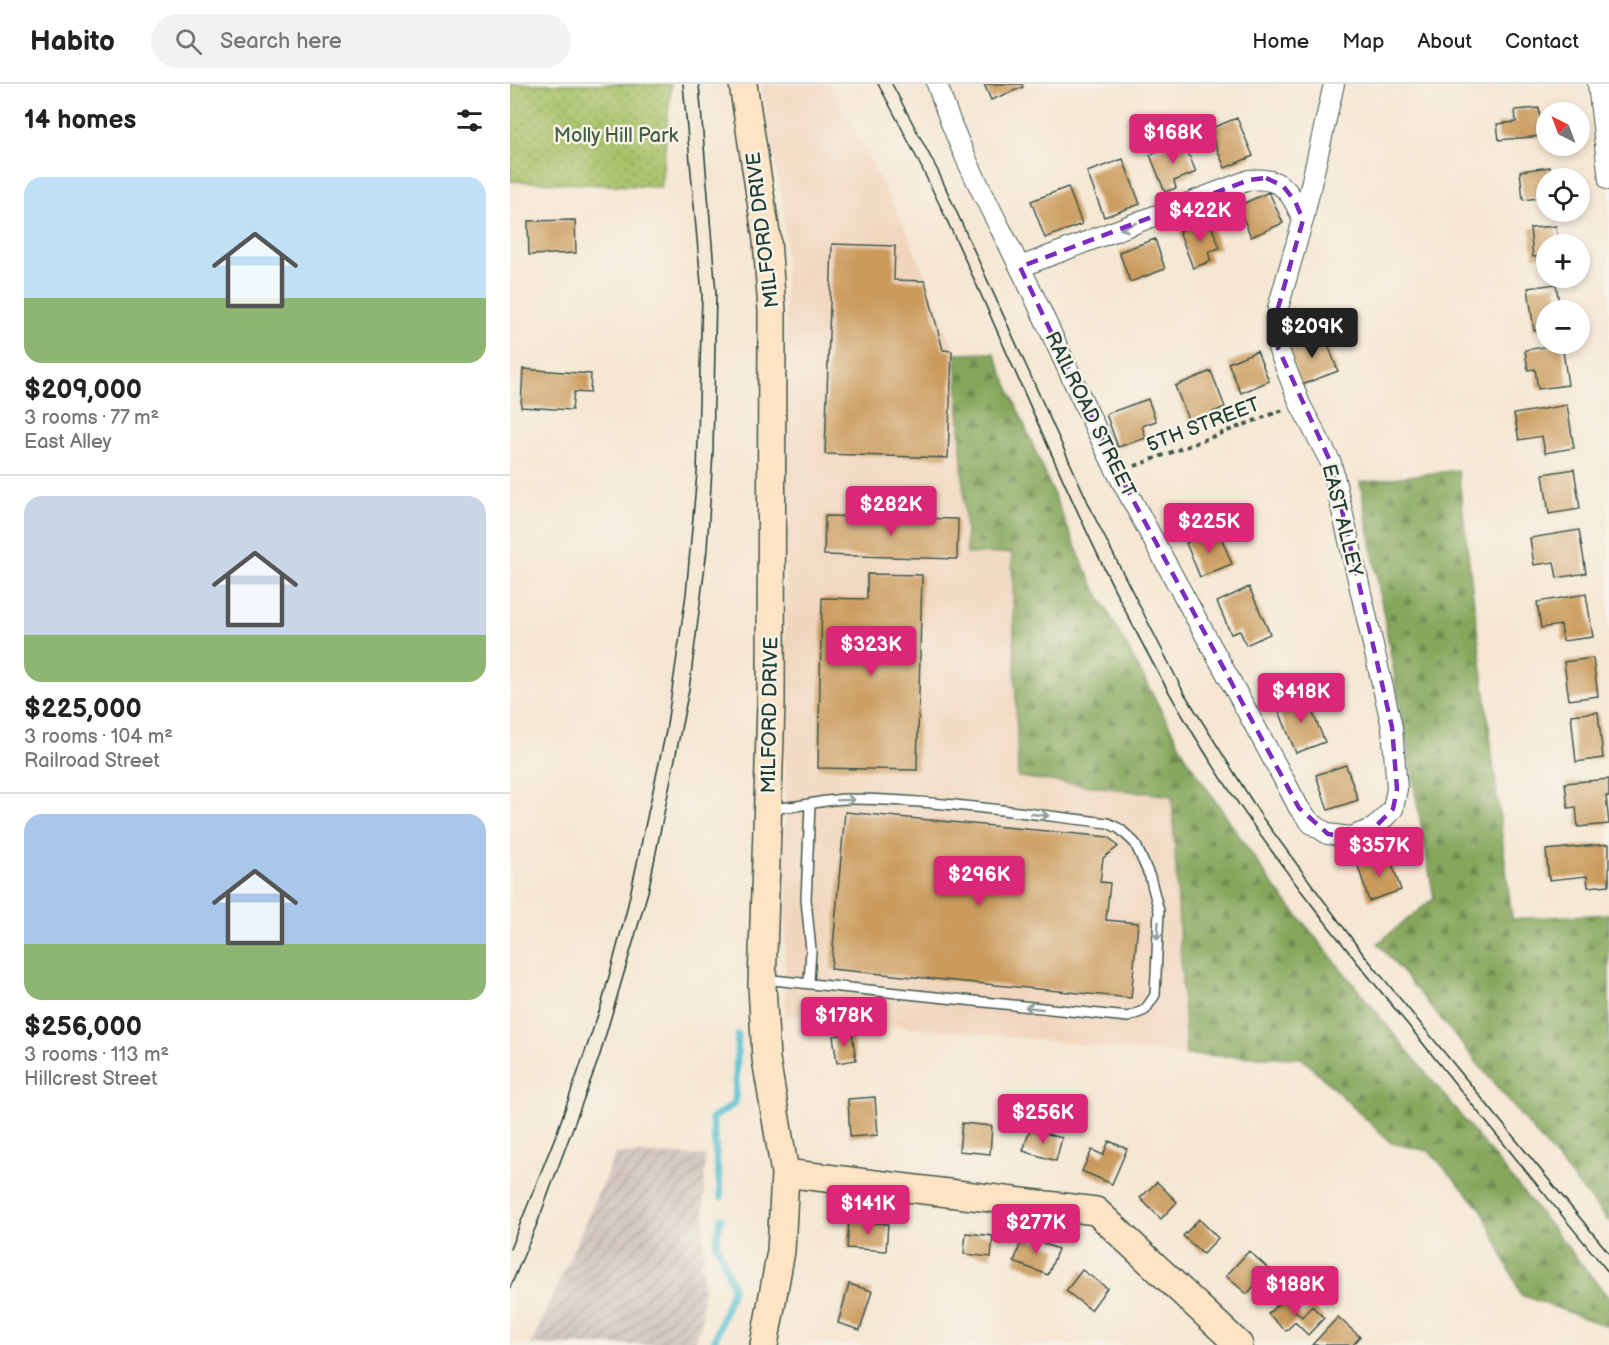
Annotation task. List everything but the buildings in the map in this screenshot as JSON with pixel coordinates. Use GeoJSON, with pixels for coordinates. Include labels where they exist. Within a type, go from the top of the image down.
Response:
{"type":"FeatureCollection","features":[{"type":"Feature","properties":{"kind":"street","name":"MILFORD DRIVE"},"geometry":{"type":"LineString","coordinates":[[743,84],[766,240],[772,311],[771,703],[763,979],[766,1059],[785,1173],[781,1251],[764,1345]]}},
{"type":"Feature","properties":{"kind":"street","name":"RAILROAD STREET"},"geometry":{"type":"LineString","coordinates":[[937,84],[953,134],[1020,267],[1118,472],[1299,808],[1311,823],[1328,834],[1351,837]]}},
{"type":"Feature","properties":{"kind":"street","name":"EAST ALLEY"},"geometry":{"type":"LineString","coordinates":[[1334,84],[1303,220],[1278,308],[1276,328],[1278,348],[1300,404],[1331,463],[1392,727],[1397,789],[1393,809],[1374,828],[1351,837]]}},
{"type":"Feature","properties":{"kind":"street"},"geometry":{"type":"LineString","coordinates":[[1598,84],[1609,180]]}},
{"type":"Feature","properties":{"kind":"street"},"geometry":{"type":"LineString","coordinates":[[1020,267],[1249,180],[1266,178],[1282,186],[1295,201],[1303,220]]}},
{"type":"Feature","properties":{"kind":"street"},"geometry":{"type":"LineString","coordinates":[[785,1173],[1096,1211],[1239,1345]]}},
{"type":"Feature","properties":{"kind":"lane"},"geometry":{"type":"LineString","coordinates":[[763,979],[1128,1017],[1145,1010],[1155,995],[1159,911],[1150,877],[1135,843],[1120,829],[1108,823],[981,809],[850,799],[794,809],[767,808]]}},
{"type":"Feature","properties":{"kind":"lane"},"geometry":{"type":"LineString","coordinates":[[809,982],[811,950],[806,900],[810,805]]}},
{"type":"Feature","properties":{"kind":"path","name":"5TH STREET"},"geometry":{"type":"LineString","coordinates":[[1118,472],[1300,404]]}},
{"type":"Feature","properties":{"kind":"highlighted area"},"geometry":{"type":"Polygon","coordinates":[[[1266,178],[1283,186],[1295,201],[1303,220],[1278,308],[1278,348],[1331,463],[1392,727],[1397,789],[1393,809],[1374,828],[1351,837],[1328,834],[1299,808],[1118,472],[1020,267],[1249,180],[1266,178]]]}},
{"type":"Feature","properties":{"kind":"shaded area"},"geometry":{"type":"Polygon","coordinates":[[[761,84],[830,84],[907,231],[956,354],[967,554],[1012,552],[1018,777],[1172,795],[1186,1055],[785,1014],[785,216],[761,84]]]}},
{"type":"Feature","properties":{"kind":"shaded area"},"geometry":{"type":"Polygon","coordinates":[[[616,1153],[705,1156],[702,1322],[693,1345],[531,1345],[616,1153]]]}},
{"type":"Feature","properties":{"kind":"green space","name":"Molly Hill Park"},"geometry":{"type":"Polygon","coordinates":[[[510,84],[671,84],[661,187],[510,181],[510,84]]]}},
{"type":"Feature","properties":{"kind":"green space"},"geometry":{"type":"Polygon","coordinates":[[[994,353],[1085,569],[1189,762],[1272,884],[1609,1298],[1609,1327],[1521,1295],[1482,1210],[1429,1151],[1391,1143],[1302,1058],[1186,1055],[1172,796],[1018,777],[1012,553],[967,554],[956,354],[994,353]]]}},
{"type":"Feature","properties":{"kind":"green space"},"geometry":{"type":"Polygon","coordinates":[[[1458,470],[1512,919],[1609,914],[1609,1222],[1378,943],[1434,898],[1360,482],[1458,470]]]}},
{"type":"Feature","properties":{"kind":"waterway"},"geometry":{"type":"LineString","coordinates":[[721,1197],[712,1119],[735,1103],[738,1035]]}},
{"type":"Feature","properties":{"kind":"waterway"},"geometry":{"type":"LineString","coordinates":[[713,1345],[733,1287],[716,1243],[721,1218]]}},
{"type":"Feature","properties":{"kind":"tram line"},"geometry":{"type":"LineString","coordinates":[[510,1249],[557,1132],[601,1006],[626,913],[666,731],[686,594],[697,473],[702,295],[683,84]]}},
{"type":"Feature","properties":{"kind":"tram line"},"geometry":{"type":"LineString","coordinates":[[510,1288],[537,1224],[599,1058],[648,892],[689,690],[707,550],[713,454],[716,293],[699,84]]}},
{"type":"Feature","properties":{"kind":"tram line"},"geometry":{"type":"LineString","coordinates":[[878,84],[960,248],[1111,582],[1153,664],[1199,743],[1247,817],[1326,923],[1609,1273]]}},
{"type":"Feature","properties":{"kind":"tram line"},"geometry":{"type":"LineString","coordinates":[[892,84],[939,173],[1096,520],[1183,691],[1262,817],[1361,951],[1609,1253]]}}]}
